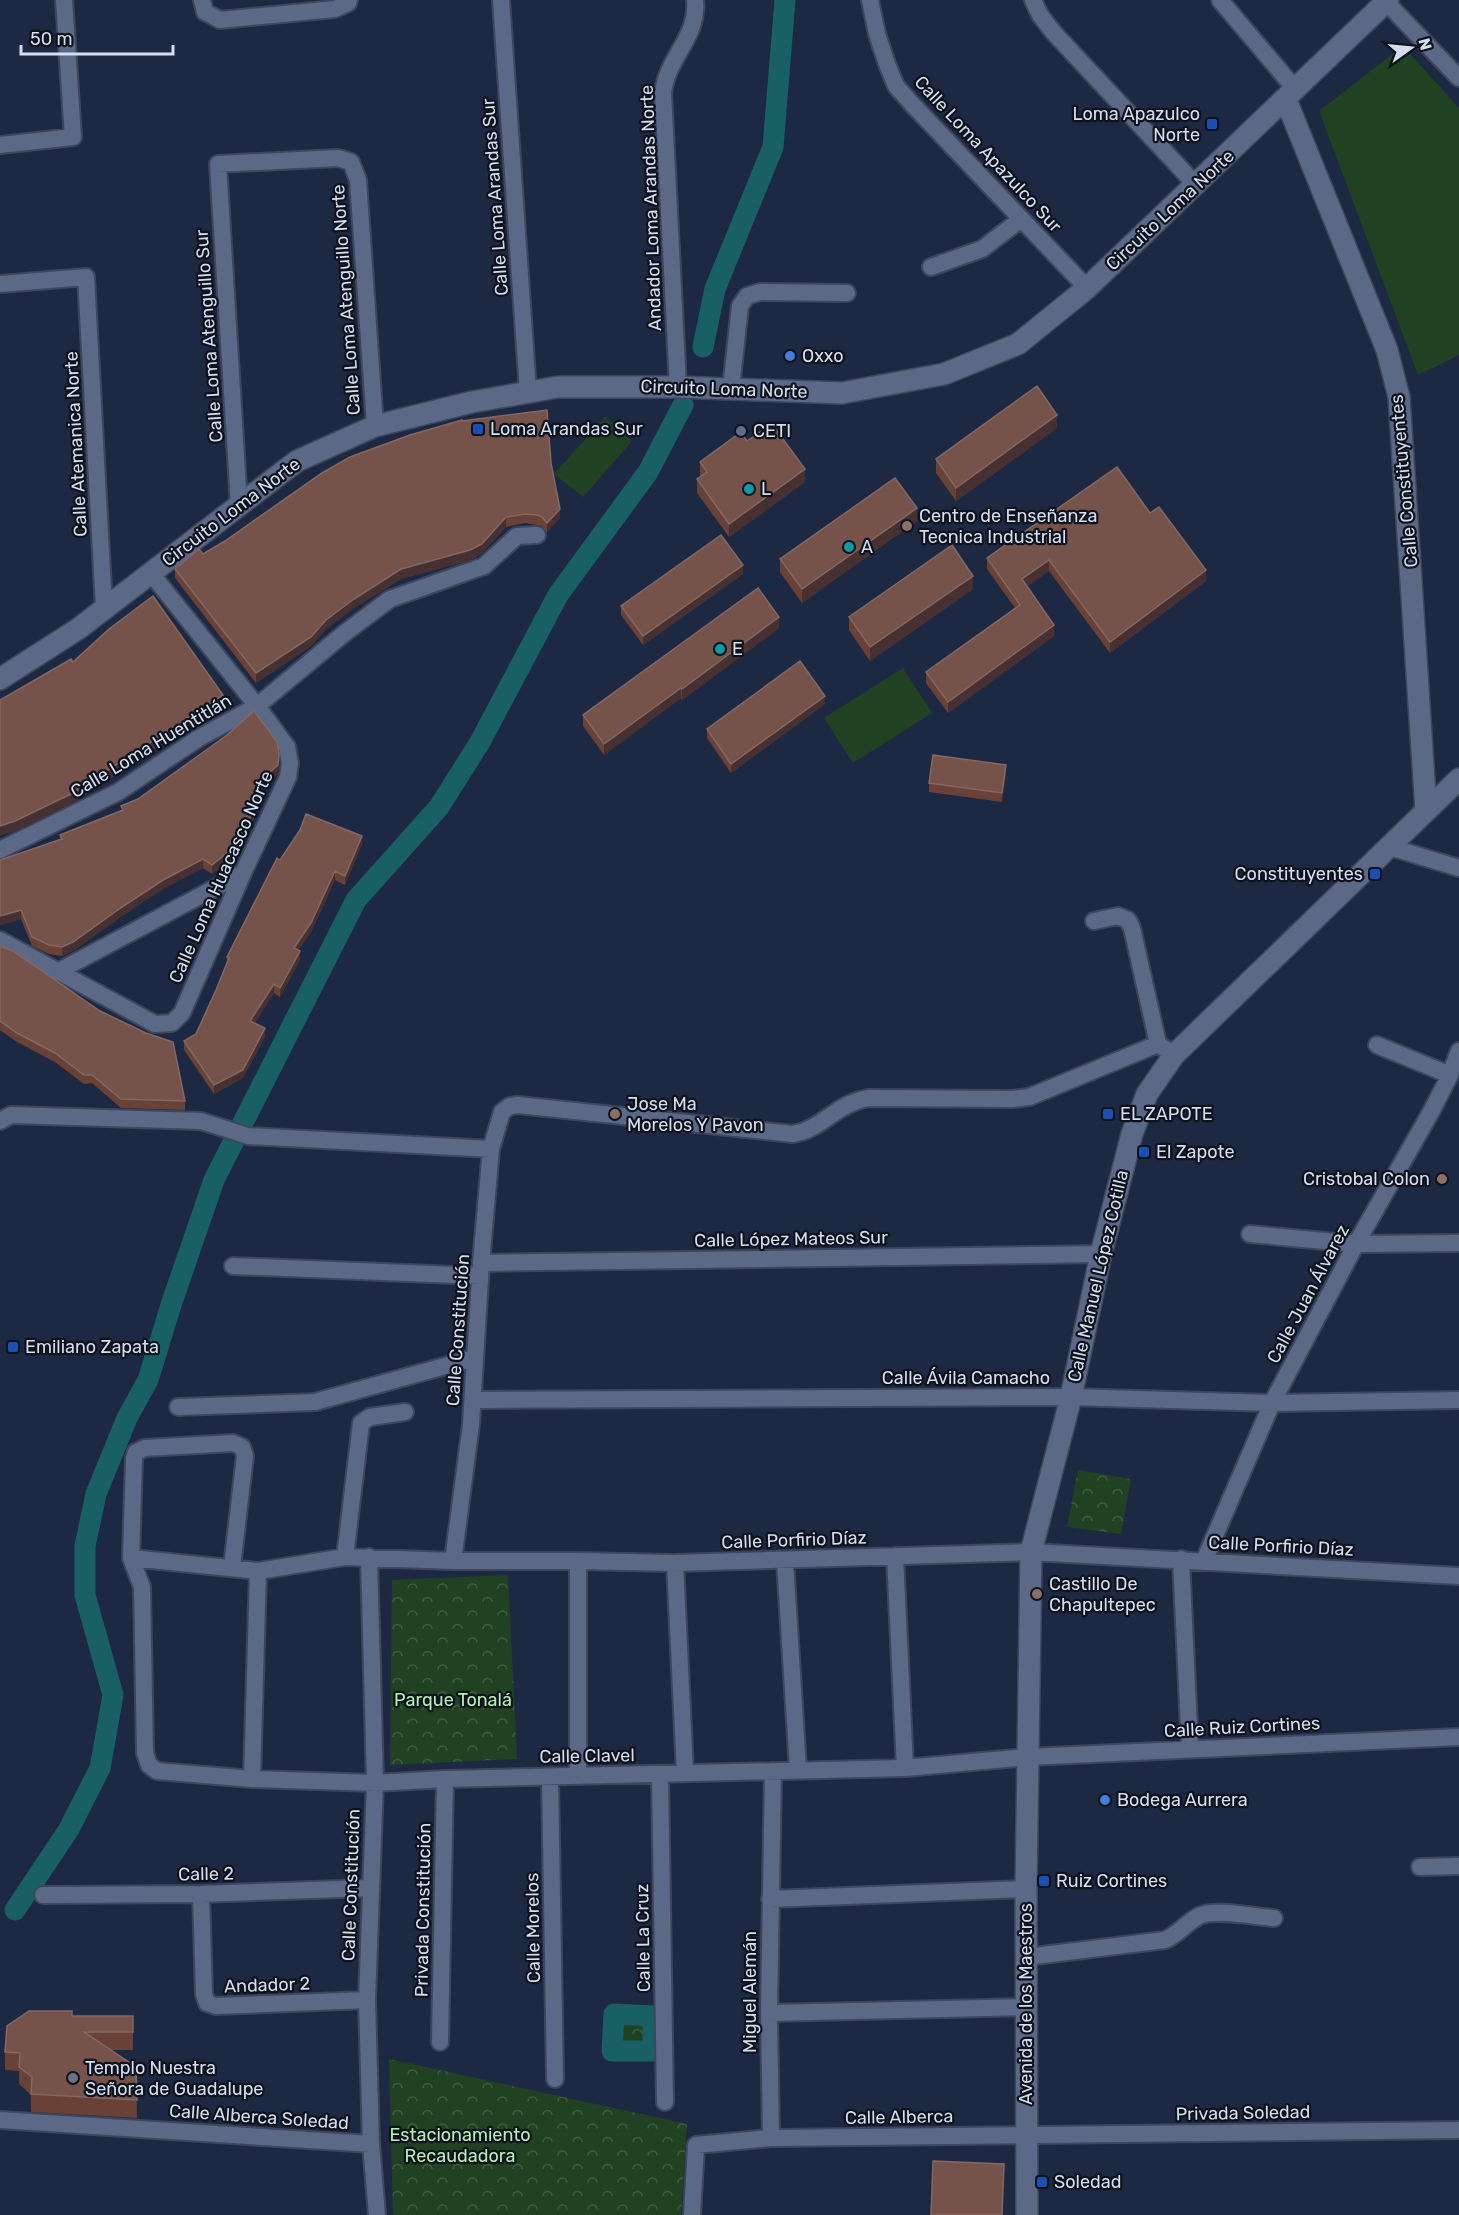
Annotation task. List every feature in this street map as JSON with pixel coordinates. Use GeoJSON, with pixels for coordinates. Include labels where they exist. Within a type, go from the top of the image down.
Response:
{"type":"FeatureCollection","features":[{"type":"Feature","properties":{"kind":"street"},"geometry":{"type":"LineString","coordinates":[[0,146],[73,137],[64,0]]}},
{"type":"Feature","properties":{"kind":"street"},"geometry":{"type":"LineString","coordinates":[[203,6],[220,20],[334,9],[348,3],[349,0]]}},
{"type":"Feature","properties":{"kind":"street","name":"Calle Loma Arandas Sur"},"geometry":{"type":"LineString","coordinates":[[501,0],[528,392]]}},
{"type":"Feature","properties":{"kind":"street","name":"Andador Loma Arandas Norte"},"geometry":{"type":"LineString","coordinates":[[678,387],[663,93],[665,78],[694,23],[695,0]]}},
{"type":"Feature","properties":{"kind":"street","name":"Calle Loma Apazulco Sur"},"geometry":{"type":"LineString","coordinates":[[870,0],[877,34],[896,86],[1088,288]]}},
{"type":"Feature","properties":{"kind":"street"},"geometry":{"type":"LineString","coordinates":[[1033,0],[1040,15],[1054,33],[1196,186]]}},
{"type":"Feature","properties":{"kind":"street"},"geometry":{"type":"LineString","coordinates":[[1220,0],[1291,95]]}},
{"type":"Feature","properties":{"kind":"street"},"geometry":{"type":"LineString","coordinates":[[1388,1],[1459,78]]}},
{"type":"Feature","properties":{"kind":"street","name":"Circuito Loma Norte"},"geometry":{"type":"LineString","coordinates":[[0,679],[78,629],[297,461],[375,426],[472,402],[558,387],[731,388],[842,393],[944,374],[1018,344],[1088,288],[1388,1]]}},
{"type":"Feature","properties":{"kind":"street","name":"Calle Constituyentes"},"geometry":{"type":"LineString","coordinates":[[1291,95],[1386,350],[1399,397],[1426,811]]}},
{"type":"Feature","properties":{"kind":"street","name":"Calle Loma Atenguillo Norte"},"geometry":{"type":"LineString","coordinates":[[218,165],[338,158],[351,162],[358,180],[375,426]]}},
{"type":"Feature","properties":{"kind":"street","name":"Calle Loma Atenguillo Sur"},"geometry":{"type":"LineString","coordinates":[[218,165],[239,505]]}},
{"type":"Feature","properties":{"kind":"street"},"geometry":{"type":"LineString","coordinates":[[931,267],[982,249],[1021,219]]}},
{"type":"Feature","properties":{"kind":"street","name":"Calle Atemanica Norte"},"geometry":{"type":"LineString","coordinates":[[0,284],[86,277],[104,608]]}},
{"type":"Feature","properties":{"kind":"street"},"geometry":{"type":"LineString","coordinates":[[731,388],[740,306],[747,296],[760,292],[847,293]]}},
{"type":"Feature","properties":{"kind":"street","name":"Calle Loma Huentitlán"},"geometry":{"type":"LineString","coordinates":[[0,850],[118,792],[199,738],[257,706],[346,632],[390,599],[484,566],[517,536],[537,536]]}},
{"type":"Feature","properties":{"kind":"street","name":"Calle Loma Huacasco Norte"},"geometry":{"type":"LineString","coordinates":[[57,972],[155,1024],[172,1023],[182,1013],[288,777],[290,763],[287,747],[150,572]]}},
{"type":"Feature","properties":{"kind":"street","name":"Calle Manuel López Cotilla"},"geometry":{"type":"LineString","coordinates":[[1028,1757],[1031,1552],[1071,1397],[1101,1254],[1132,1134],[1166,1050],[1390,847],[1459,779]]}},
{"type":"Feature","properties":{"kind":"street"},"geometry":{"type":"LineString","coordinates":[[1390,847],[1459,868]]}},
{"type":"Feature","properties":{"kind":"street"},"geometry":{"type":"LineString","coordinates":[[0,940],[57,972],[243,873]]}},
{"type":"Feature","properties":{"kind":"street"},"geometry":{"type":"LineString","coordinates":[[1094,921],[1118,916],[1128,920],[1166,1050]]}},
{"type":"Feature","properties":{"kind":"street"},"geometry":{"type":"LineString","coordinates":[[1377,1045],[1450,1075]]}},
{"type":"Feature","properties":{"kind":"street","name":"Calle Constitución"},"geometry":{"type":"LineString","coordinates":[[453,1561],[473,1400],[480,1269],[491,1149],[502,1112],[510,1106],[793,1134],[805,1132],[814,1127],[843,1106],[868,1098],[1012,1099],[1029,1097],[1166,1050]]}},
{"type":"Feature","properties":{"kind":"street","name":"Calle Juan Álvarez"},"geometry":{"type":"LineString","coordinates":[[1204,1561],[1272,1403],[1356,1244],[1450,1075],[1459,1051]]}},
{"type":"Feature","properties":{"kind":"street"},"geometry":{"type":"LineString","coordinates":[[0,1121],[11,1115],[201,1121],[248,1136],[491,1149]]}},
{"type":"Feature","properties":{"kind":"street"},"geometry":{"type":"LineString","coordinates":[[1250,1234],[1356,1244],[1459,1243]]}},
{"type":"Feature","properties":{"kind":"street","name":"Calle López Mateos Sur"},"geometry":{"type":"LineString","coordinates":[[233,1266],[480,1269],[1101,1254]]}},
{"type":"Feature","properties":{"kind":"street"},"geometry":{"type":"LineString","coordinates":[[178,1407],[315,1402],[474,1358]]}},
{"type":"Feature","properties":{"kind":"street","name":"Calle Ávila Camacho"},"geometry":{"type":"LineString","coordinates":[[473,1400],[1071,1397],[1272,1403],[1459,1400]]}},
{"type":"Feature","properties":{"kind":"street"},"geometry":{"type":"LineString","coordinates":[[345,1557],[361,1423],[370,1416],[405,1412]]}},
{"type":"Feature","properties":{"kind":"street"},"geometry":{"type":"LineString","coordinates":[[131,1558],[136,1452],[145,1448],[233,1443],[242,1447],[245,1456],[232,1567]]}},
{"type":"Feature","properties":{"kind":"street","name":"Calle Porfirio Díaz"},"geometry":{"type":"LineString","coordinates":[[131,1558],[258,1571],[345,1557],[453,1561],[675,1563],[1031,1552],[1459,1576]]}},
{"type":"Feature","properties":{"kind":"street"},"geometry":{"type":"LineString","coordinates":[[895,1556],[905,1768]]}},
{"type":"Feature","properties":{"kind":"street","name":"Calle Constitución"},"geometry":{"type":"LineString","coordinates":[[369,1557],[375,1783],[367,2000],[371,2144],[377,2215]]}},
{"type":"Feature","properties":{"kind":"street","name":"Calle Clavel"},"geometry":{"type":"LineString","coordinates":[[131,1558],[142,1587],[145,1753],[149,1765],[157,1772],[252,1779],[375,1783],[445,1779],[905,1768],[1028,1757]]}},
{"type":"Feature","properties":{"kind":"street"},"geometry":{"type":"LineString","coordinates":[[785,1560],[798,1770]]}},
{"type":"Feature","properties":{"kind":"street"},"geometry":{"type":"LineString","coordinates":[[1181,1560],[1190,1749]]}},
{"type":"Feature","properties":{"kind":"street"},"geometry":{"type":"LineString","coordinates":[[578,1561],[578,1776]]}},
{"type":"Feature","properties":{"kind":"street"},"geometry":{"type":"LineString","coordinates":[[675,1563],[685,1773]]}},
{"type":"Feature","properties":{"kind":"street"},"geometry":{"type":"LineString","coordinates":[[252,1779],[258,1571]]}},
{"type":"Feature","properties":{"kind":"street","name":"Calle Ruiz Cortines"},"geometry":{"type":"LineString","coordinates":[[1028,1757],[1459,1737]]}},
{"type":"Feature","properties":{"kind":"street","name":"Avenida de los Maestros"},"geometry":{"type":"LineString","coordinates":[[1027,2215],[1028,1757]]}},
{"type":"Feature","properties":{"kind":"street","name":"Miguel Alemán"},"geometry":{"type":"LineString","coordinates":[[771,2138],[769,2013],[773,1771]]}},
{"type":"Feature","properties":{"kind":"street","name":"Calle La Cruz"},"geometry":{"type":"LineString","coordinates":[[660,1774],[665,2102]]}},
{"type":"Feature","properties":{"kind":"street","name":"Calle Morelos"},"geometry":{"type":"LineString","coordinates":[[550,1777],[555,2079]]}},
{"type":"Feature","properties":{"kind":"street","name":"Privada Constitución"},"geometry":{"type":"LineString","coordinates":[[440,2042],[445,1779]]}},
{"type":"Feature","properties":{"kind":"street"},"geometry":{"type":"LineString","coordinates":[[1420,1867],[1459,1866]]}},
{"type":"Feature","properties":{"kind":"street","name":"Calle 2"},"geometry":{"type":"LineString","coordinates":[[43,1895],[201,1894],[370,1888]]}},
{"type":"Feature","properties":{"kind":"street"},"geometry":{"type":"LineString","coordinates":[[770,1899],[1026,1889]]}},
{"type":"Feature","properties":{"kind":"street","name":"Andador 2"},"geometry":{"type":"LineString","coordinates":[[201,1894],[204,1994],[207,2003],[216,2006],[367,2000]]}},
{"type":"Feature","properties":{"kind":"street"},"geometry":{"type":"LineString","coordinates":[[1026,1957],[1165,1940],[1176,1935],[1198,1916],[1209,1912],[1274,1918]]}},
{"type":"Feature","properties":{"kind":"street"},"geometry":{"type":"LineString","coordinates":[[769,2013],[1026,2007]]}},
{"type":"Feature","properties":{"kind":"street","name":"Calle Alberca Soledad"},"geometry":{"type":"LineString","coordinates":[[0,2120],[371,2144]]}},
{"type":"Feature","properties":{"kind":"street","name":"Privada Soledad"},"geometry":{"type":"LineString","coordinates":[[1027,2135],[1459,2130]]}},
{"type":"Feature","properties":{"kind":"street","name":"Calle Alberca"},"geometry":{"type":"LineString","coordinates":[[771,2138],[1027,2135]]}},
{"type":"Feature","properties":{"kind":"street"},"geometry":{"type":"LineString","coordinates":[[692,2215],[696,2145],[771,2138]]}},
{"type":"Feature","properties":{"kind":"green space"},"geometry":{"type":"Polygon","coordinates":[[[1403,46],[1459,108],[1459,355],[1418,375],[1319,111],[1403,46]]]}},
{"type":"Feature","properties":{"kind":"green space"},"geometry":{"type":"Polygon","coordinates":[[[605,417],[632,441],[583,497],[554,474],[605,417]]]}},
{"type":"Feature","properties":{"kind":"green space"},"geometry":{"type":"Polygon","coordinates":[[[903,668],[932,713],[853,763],[824,718],[903,668]]]}},
{"type":"Feature","properties":{"kind":"green space"},"geometry":{"type":"Polygon","coordinates":[[[1078,1470],[1131,1479],[1121,1534],[1067,1527],[1078,1470]]]}},
{"type":"Feature","properties":{"kind":"green space","name":"Parque Tonalá"},"geometry":{"type":"Polygon","coordinates":[[[508,1575],[517,1759],[390,1765],[392,1580],[508,1575]]]}},
{"type":"Feature","properties":{"kind":"green space"},"geometry":{"type":"Polygon","coordinates":[[[614,2014],[653,2016],[653,2051],[612,2051],[614,2014]]]}},
{"type":"Feature","properties":{"kind":"green space","name":"Estacionamiento Recaudadora"},"geometry":{"type":"Polygon","coordinates":[[[389,2059],[687,2124],[681,2215],[393,2215],[389,2059]]]}},
{"type":"Feature","properties":{"kind":"building"},"geometry":{"type":"Polygon","coordinates":[[[1037,386],[1057,415],[956,488],[936,459],[1037,386]]]}},
{"type":"Feature","properties":{"kind":"building"},"geometry":{"type":"Polygon","coordinates":[[[547,410],[551,463],[560,509],[547,523],[537,515],[506,517],[482,544],[470,550],[401,569],[354,599],[326,620],[311,637],[256,673],[175,569],[199,549],[203,554],[225,541],[322,473],[350,457],[410,435],[462,420],[547,410]]]}},
{"type":"Feature","properties":{"kind":"building","name":"L"},"geometry":{"type":"Polygon","coordinates":[[[772,424],[805,469],[729,524],[697,479],[707,472],[700,462],[741,432],[747,441],[772,424]]]}},
{"type":"Feature","properties":{"kind":"building"},"geometry":{"type":"Polygon","coordinates":[[[1117,467],[1150,513],[1159,507],[1206,570],[1110,642],[1049,560],[1022,579],[1054,625],[948,702],[926,672],[1020,605],[987,558],[1117,467]]]}},
{"type":"Feature","properties":{"kind":"building","name":"A"},"geometry":{"type":"Polygon","coordinates":[[[895,478],[917,508],[802,589],[780,559],[895,478]]]}},
{"type":"Feature","properties":{"kind":"building"},"geometry":{"type":"Polygon","coordinates":[[[721,535],[743,565],[643,636],[621,606],[721,535]]]}},
{"type":"Feature","properties":{"kind":"building"},"geometry":{"type":"Polygon","coordinates":[[[952,545],[973,576],[870,647],[849,617],[952,545]]]}},
{"type":"Feature","properties":{"kind":"building"},"geometry":{"type":"Polygon","coordinates":[[[758,588],[779,617],[604,744],[583,715],[758,588]]]}},
{"type":"Feature","properties":{"kind":"building"},"geometry":{"type":"Polygon","coordinates":[[[153,596],[223,695],[73,793],[0,826],[0,700],[71,659],[73,662],[109,629],[153,596]]]}},
{"type":"Feature","properties":{"kind":"building"},"geometry":{"type":"Polygon","coordinates":[[[800,661],[825,696],[731,764],[707,729],[800,661]]]}},
{"type":"Feature","properties":{"kind":"building"},"geometry":{"type":"Polygon","coordinates":[[[254,711],[277,742],[278,765],[260,781],[262,786],[255,793],[259,798],[238,844],[212,865],[203,859],[163,880],[73,942],[62,947],[49,945],[32,937],[21,910],[0,916],[0,860],[62,839],[60,835],[123,810],[121,806],[138,799],[227,735],[254,711]]]}},
{"type":"Feature","properties":{"kind":"building"},"geometry":{"type":"Polygon","coordinates":[[[933,755],[1006,765],[1002,793],[929,783],[933,755]]]}},
{"type":"Feature","properties":{"kind":"building"},"geometry":{"type":"Polygon","coordinates":[[[306,814],[362,836],[345,876],[335,871],[311,923],[294,948],[300,951],[280,988],[274,984],[250,1021],[265,1028],[243,1070],[214,1085],[184,1041],[196,1034],[229,958],[227,957],[277,858],[280,860],[300,830],[306,814]]]}},
{"type":"Feature","properties":{"kind":"building"},"geometry":{"type":"Polygon","coordinates":[[[0,946],[13,951],[100,1011],[146,1033],[173,1042],[185,1101],[121,1099],[92,1075],[84,1075],[55,1053],[17,1033],[0,1021],[0,946]]]}},
{"type":"Feature","properties":{"kind":"building","name":"Templo Nuestra Señora de Guadalupe"},"geometry":{"type":"Polygon","coordinates":[[[29,2011],[72,2011],[72,2016],[133,2016],[133,2032],[84,2032],[136,2067],[137,2100],[31,2094],[32,2077],[19,2067],[20,2053],[5,2052],[7,2026],[29,2011]]]}},
{"type":"Feature","properties":{"kind":"building"},"geometry":{"type":"Polygon","coordinates":[[[933,2161],[1004,2164],[1002,2215],[931,2215],[933,2161]]]}},
{"type":"Feature","properties":{"kind":"waterway"},"geometry":{"type":"LineString","coordinates":[[703,347],[715,289],[773,147],[785,0]]}},
{"type":"Feature","properties":{"kind":"waterway"},"geometry":{"type":"LineString","coordinates":[[15,1910],[69,1829],[100,1768],[113,1695],[85,1595],[85,1546],[96,1494],[127,1418],[148,1380],[214,1180],[356,900],[439,807],[480,742],[558,595],[648,472],[683,405]]}},
{"type":"Feature","properties":{"kind":"waterway"},"geometry":{"type":"LineString","coordinates":[[614,2014],[653,2016],[653,2051],[612,2051],[614,2014]]}},
{"type":"Feature","properties":{"kind":"place","name":"Loma Apazulco Norte"},"geometry":{"type":"Point","coordinates":[1212,124]}},
{"type":"Feature","properties":{"kind":"place","name":"Oxxo"},"geometry":{"type":"Point","coordinates":[790,356]}},
{"type":"Feature","properties":{"kind":"place","name":"Loma Arandas Sur"},"geometry":{"type":"Point","coordinates":[478,429]}},
{"type":"Feature","properties":{"kind":"place","name":"CETI"},"geometry":{"type":"Point","coordinates":[741,431]}},
{"type":"Feature","properties":{"kind":"place","name":"L"},"geometry":{"type":"Point","coordinates":[749,489]}},
{"type":"Feature","properties":{"kind":"place","name":"Centro de Enseñanza Tecnica Industrial"},"geometry":{"type":"Point","coordinates":[907,526]}},
{"type":"Feature","properties":{"kind":"place","name":"A"},"geometry":{"type":"Point","coordinates":[849,547]}},
{"type":"Feature","properties":{"kind":"place","name":"E"},"geometry":{"type":"Point","coordinates":[720,649]}},
{"type":"Feature","properties":{"kind":"place","name":"Constituyentes"},"geometry":{"type":"Point","coordinates":[1375,874]}},
{"type":"Feature","properties":{"kind":"place","name":"Jose Ma Morelos Y Pavon"},"geometry":{"type":"Point","coordinates":[615,1114]}},
{"type":"Feature","properties":{"kind":"place","name":"EL ZAPOTE"},"geometry":{"type":"Point","coordinates":[1108,1114]}},
{"type":"Feature","properties":{"kind":"place","name":"El Zapote"},"geometry":{"type":"Point","coordinates":[1144,1152]}},
{"type":"Feature","properties":{"kind":"place","name":"Cristobal Colon"},"geometry":{"type":"Point","coordinates":[1442,1179]}},
{"type":"Feature","properties":{"kind":"place","name":"Emiliano Zapata"},"geometry":{"type":"Point","coordinates":[13,1347]}},
{"type":"Feature","properties":{"kind":"place","name":"Castillo De Chapultepec"},"geometry":{"type":"Point","coordinates":[1037,1594]}},
{"type":"Feature","properties":{"kind":"place","name":"Bodega Aurrera"},"geometry":{"type":"Point","coordinates":[1105,1800]}},
{"type":"Feature","properties":{"kind":"place","name":"Ruiz Cortines"},"geometry":{"type":"Point","coordinates":[1044,1881]}},
{"type":"Feature","properties":{"kind":"place","name":"Templo Nuestra Señora de Guadalupe"},"geometry":{"type":"Point","coordinates":[73,2078]}},
{"type":"Feature","properties":{"kind":"place","name":"Soledad"},"geometry":{"type":"Point","coordinates":[1042,2182]}}]}
